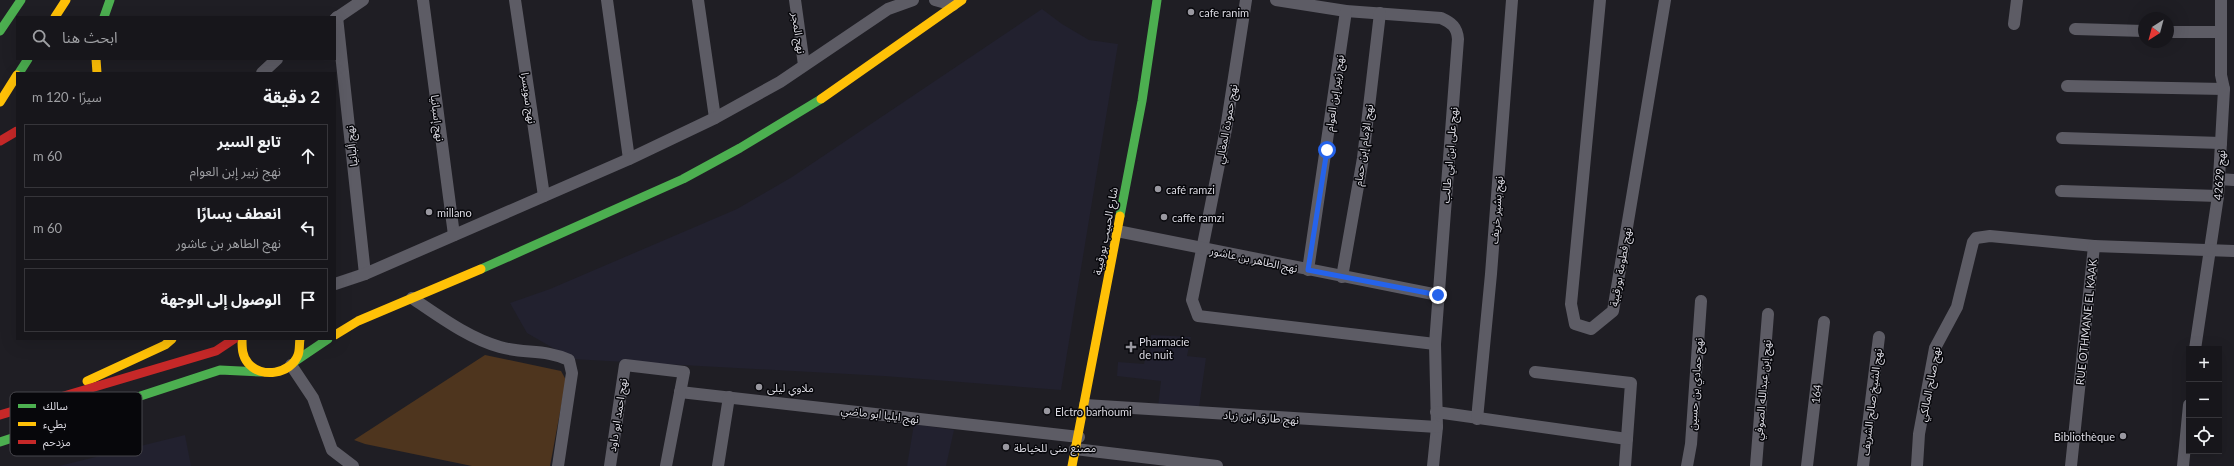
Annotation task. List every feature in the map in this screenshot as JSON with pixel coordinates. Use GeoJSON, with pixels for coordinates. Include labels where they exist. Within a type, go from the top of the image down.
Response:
{"type":"FeatureCollection","features":[{"type":"Feature","properties":{"kind":"main road"},"geometry":{"type":"LineString","coordinates":[[0,31],[21,0]]}},
{"type":"Feature","properties":{"kind":"main road"},"geometry":{"type":"LineString","coordinates":[[56,16],[66,0]]}},
{"type":"Feature","properties":{"kind":"main road"},"geometry":{"type":"LineString","coordinates":[[104,16],[110,0]]}},
{"type":"Feature","properties":{"kind":"main road","name":"شارع الحبيب بورقيبة"},"geometry":{"type":"LineString","coordinates":[[1072,466],[1079,437],[1142,101],[1157,0]]}},
{"type":"Feature","properties":{"kind":"main road"},"geometry":{"type":"LineString","coordinates":[[336,334],[358,321],[683,179],[740,148],[828,95],[958,3]]}},
{"type":"Feature","properties":{"kind":"main road"},"geometry":{"type":"LineString","coordinates":[[19,72],[27,60]]}},
{"type":"Feature","properties":{"kind":"main road"},"geometry":{"type":"LineString","coordinates":[[96,60],[97,72]]}},
{"type":"Feature","properties":{"kind":"main road"},"geometry":{"type":"LineString","coordinates":[[0,102],[16,77]]}},
{"type":"Feature","properties":{"kind":"main road"},"geometry":{"type":"LineString","coordinates":[[0,141],[16,132]]}},
{"type":"Feature","properties":{"kind":"main road"},"geometry":{"type":"LineString","coordinates":[[336,323],[358,321]]}},
{"type":"Feature","properties":{"kind":"main road"},"geometry":{"type":"LineString","coordinates":[[66,392],[112,368],[165,345],[171,340]]}},
{"type":"Feature","properties":{"kind":"main road"},"geometry":{"type":"LineString","coordinates":[[77,392],[216,351],[232,340]]}},
{"type":"Feature","properties":{"kind":"main road"},"geometry":{"type":"LineString","coordinates":[[242,340],[242,351],[246,360],[252,367],[261,372]]}},
{"type":"Feature","properties":{"kind":"main road"},"geometry":{"type":"LineString","coordinates":[[293,364],[298,355],[300,340]]}},
{"type":"Feature","properties":{"kind":"main road"},"geometry":{"type":"LineString","coordinates":[[142,396],[220,370],[274,373],[293,364],[327,340]]}},
{"type":"Feature","properties":{"kind":"main road"},"geometry":{"type":"LineString","coordinates":[[0,415],[10,412]]}},
{"type":"Feature","properties":{"kind":"main road"},"geometry":{"type":"LineString","coordinates":[[0,442],[10,439]]}},
{"type":"Feature","properties":{"kind":"street"},"geometry":{"type":"LineString","coordinates":[[336,18],[363,0]]}},
{"type":"Feature","properties":{"kind":"street","name":"نهج إسبانيا"},"geometry":{"type":"LineString","coordinates":[[423,0],[454,235]]}},
{"type":"Feature","properties":{"kind":"street","name":"نهج سويسرا"},"geometry":{"type":"LineString","coordinates":[[515,0],[544,196]]}},
{"type":"Feature","properties":{"kind":"street"},"geometry":{"type":"LineString","coordinates":[[606,0],[629,159]]}},
{"type":"Feature","properties":{"kind":"street"},"geometry":{"type":"LineString","coordinates":[[698,0],[715,118]]}},
{"type":"Feature","properties":{"kind":"street","name":"نهج المجر"},"geometry":{"type":"LineString","coordinates":[[795,0],[804,65]]}},
{"type":"Feature","properties":{"kind":"street"},"geometry":{"type":"LineString","coordinates":[[336,284],[365,274],[629,159],[715,118],[780,82],[888,9],[913,0]]}},
{"type":"Feature","properties":{"kind":"street"},"geometry":{"type":"LineString","coordinates":[[935,0],[958,3]]}},
{"type":"Feature","properties":{"kind":"street","name":"نهج حمودة المغالي"},"geometry":{"type":"LineString","coordinates":[[1246,0],[1226,129],[1204,248],[1192,300],[1198,316],[1435,344]]}},
{"type":"Feature","properties":{"kind":"street","name":"نهج على ابن ابي طالب"},"geometry":{"type":"LineString","coordinates":[[1276,0],[1346,11],[1441,18],[1454,25],[1457,31],[1458,39],[1435,344],[1437,427],[1433,466]]}},
{"type":"Feature","properties":{"kind":"street","name":"نهج بشير خريف"},"geometry":{"type":"LineString","coordinates":[[1477,419],[1491,274],[1512,0]]}},
{"type":"Feature","properties":{"kind":"street","name":"نهج فطومة بورقيبة"},"geometry":{"type":"LineString","coordinates":[[1600,0],[1571,304],[1575,324],[1591,329],[1613,311],[1665,0]]}},
{"type":"Feature","properties":{"kind":"street"},"geometry":{"type":"LineString","coordinates":[[2014,24],[2017,0]]}},
{"type":"Feature","properties":{"kind":"street","name":"نهج 42629"},"geometry":{"type":"LineString","coordinates":[[2195,346],[2218,196],[2221,143],[2228,128],[2222,75],[2226,24],[2221,0]]}},
{"type":"Feature","properties":{"kind":"street","name":"نهج زبير إبن العوام"},"geometry":{"type":"LineString","coordinates":[[1308,270],[1346,11]]}},
{"type":"Feature","properties":{"kind":"street","name":"نهج الإمام إبن حمام"},"geometry":{"type":"LineString","coordinates":[[1342,277],[1363,158],[1380,13]]}},
{"type":"Feature","properties":{"kind":"street","name":"نهج ألبانيا"},"geometry":{"type":"LineString","coordinates":[[336,18],[365,274]]}},
{"type":"Feature","properties":{"kind":"street"},"geometry":{"type":"LineString","coordinates":[[2174,31],[2226,24]]}},
{"type":"Feature","properties":{"kind":"street"},"geometry":{"type":"LineString","coordinates":[[2075,29],[2138,31]]}},
{"type":"Feature","properties":{"kind":"street"},"geometry":{"type":"LineString","coordinates":[[263,72],[276,60]]}},
{"type":"Feature","properties":{"kind":"street"},"geometry":{"type":"LineString","coordinates":[[2222,75],[2234,76]]}},
{"type":"Feature","properties":{"kind":"street"},"geometry":{"type":"LineString","coordinates":[[2067,86],[2224,89]]}},
{"type":"Feature","properties":{"kind":"street"},"geometry":{"type":"LineString","coordinates":[[2062,138],[2221,143]]}},
{"type":"Feature","properties":{"kind":"street"},"geometry":{"type":"LineString","coordinates":[[2219,179],[2234,180]]}},
{"type":"Feature","properties":{"kind":"street"},"geometry":{"type":"LineString","coordinates":[[2061,191],[2218,196]]}},
{"type":"Feature","properties":{"kind":"street","name":"نهج الطاهر بن عاشور"},"geometry":{"type":"LineString","coordinates":[[1117,231],[1438,295]]}},
{"type":"Feature","properties":{"kind":"street","name":"نهج صالح المالكي"},"geometry":{"type":"LineString","coordinates":[[1917,466],[1919,434],[1935,348],[1957,307],[1973,242],[1976,238],[1990,236],[2094,246]]}},
{"type":"Feature","properties":{"kind":"street","name":"RUE OTHMANE EL KAAK"},"geometry":{"type":"LineString","coordinates":[[2071,466],[2094,246],[2234,251]]}},
{"type":"Feature","properties":{"kind":"street"},"geometry":{"type":"LineString","coordinates":[[412,298],[460,329],[500,348],[517,351],[550,353],[569,360],[572,373],[558,466]]}},
{"type":"Feature","properties":{"kind":"street","name":"نهج حمادي بن حسين"},"geometry":{"type":"LineString","coordinates":[[1687,466],[1691,444],[1701,301]]}},
{"type":"Feature","properties":{"kind":"street","name":"نهج إبن عبدالله الصوفي"},"geometry":{"type":"LineString","coordinates":[[1756,466],[1768,314]]}},
{"type":"Feature","properties":{"kind":"street","name":"164"},"geometry":{"type":"LineString","coordinates":[[1807,466],[1824,322]]}},
{"type":"Feature","properties":{"kind":"street","name":"نهج الشيخ صالح الشريف"},"geometry":{"type":"LineString","coordinates":[[1863,466],[1879,338]]}},
{"type":"Feature","properties":{"kind":"street"},"geometry":{"type":"LineString","coordinates":[[293,364],[313,398],[332,450],[353,466]]}},
{"type":"Feature","properties":{"kind":"street","name":"نهج احمد ابو داود"},"geometry":{"type":"LineString","coordinates":[[610,466],[625,364],[684,372],[680,392]]}},
{"type":"Feature","properties":{"kind":"street"},"geometry":{"type":"LineString","coordinates":[[1535,372],[1631,383],[1625,466]]}},
{"type":"Feature","properties":{"kind":"street"},"geometry":{"type":"LineString","coordinates":[[666,466],[680,392]]}},
{"type":"Feature","properties":{"kind":"street","name":"نهج ايليا ابو ماضي"},"geometry":{"type":"LineString","coordinates":[[680,392],[729,396],[1079,437]]}},
{"type":"Feature","properties":{"kind":"street"},"geometry":{"type":"LineString","coordinates":[[721,466],[729,396]]}},
{"type":"Feature","properties":{"kind":"street","name":"نهج طارق ابن زياد"},"geometry":{"type":"LineString","coordinates":[[1085,405],[1437,427]]}},
{"type":"Feature","properties":{"kind":"street"},"geometry":{"type":"LineString","coordinates":[[1436,412],[1627,439]]}},
{"type":"Feature","properties":{"kind":"street"},"geometry":{"type":"LineString","coordinates":[[2184,466],[2188,418]]}},
{"type":"Feature","properties":{"kind":"street"},"geometry":{"type":"LineString","coordinates":[[1075,449],[1217,466]]}},
{"type":"Feature","properties":{"kind":"shaded area"},"geometry":{"type":"Polygon","coordinates":[[[1042,9],[1062,24],[1089,40],[1118,44],[1061,390],[884,376],[572,359],[527,333],[510,303],[550,289],[737,209],[792,177],[1042,9]]]}},
{"type":"Feature","properties":{"kind":"shaded area"},"geometry":{"type":"Polygon","coordinates":[[[1151,335],[1191,337],[1187,356],[1206,358],[1199,407],[1158,407],[1161,381],[1117,376],[1118,362],[1144,364],[1146,354],[1150,354],[1151,335]]]}},
{"type":"Feature","properties":{"kind":"shaded area"},"geometry":{"type":"Polygon","coordinates":[[[485,355],[561,371],[566,380],[550,466],[472,466],[365,444],[354,440],[485,355]]]}},
{"type":"Feature","properties":{"kind":"shaded area"},"geometry":{"type":"Polygon","coordinates":[[[914,424],[954,430],[946,466],[907,466],[914,424]]]}},
{"type":"Feature","properties":{"kind":"shaded area"},"geometry":{"type":"Polygon","coordinates":[[[185,435],[191,466],[59,466],[100,456],[142,456],[142,446],[185,435]]]}},
{"type":"Feature","properties":{"kind":"traffic: fast"},"geometry":{"type":"LineString","coordinates":[[0,31],[21,0]]}},
{"type":"Feature","properties":{"kind":"traffic: fast"},"geometry":{"type":"LineString","coordinates":[[104,16],[110,0]]}},
{"type":"Feature","properties":{"kind":"traffic: fast"},"geometry":{"type":"LineString","coordinates":[[1120,216],[1142,101],[1157,0]]}},
{"type":"Feature","properties":{"kind":"traffic: fast"},"geometry":{"type":"LineString","coordinates":[[20,72],[27,60]]}},
{"type":"Feature","properties":{"kind":"traffic: fast"},"geometry":{"type":"LineString","coordinates":[[481,269],[683,179],[740,148],[821,99]]}},
{"type":"Feature","properties":{"kind":"traffic: fast"},"geometry":{"type":"LineString","coordinates":[[294,362],[327,340]]}},
{"type":"Feature","properties":{"kind":"traffic: fast"},"geometry":{"type":"LineString","coordinates":[[142,396],[220,370],[261,372]]}},
{"type":"Feature","properties":{"kind":"traffic: fast"},"geometry":{"type":"LineString","coordinates":[[0,442],[10,439]]}},
{"type":"Feature","properties":{"kind":"traffic: slow"},"geometry":{"type":"LineString","coordinates":[[56,16],[66,0]]}},
{"type":"Feature","properties":{"kind":"traffic: slow"},"geometry":{"type":"LineString","coordinates":[[821,99],[962,0]]}},
{"type":"Feature","properties":{"kind":"traffic: slow"},"geometry":{"type":"LineString","coordinates":[[96,60],[97,72]]}},
{"type":"Feature","properties":{"kind":"traffic: slow"},"geometry":{"type":"LineString","coordinates":[[0,102],[16,77]]}},
{"type":"Feature","properties":{"kind":"traffic: slow"},"geometry":{"type":"LineString","coordinates":[[1072,466],[1120,216]]}},
{"type":"Feature","properties":{"kind":"traffic: slow"},"geometry":{"type":"LineString","coordinates":[[336,334],[358,321],[481,269]]}},
{"type":"Feature","properties":{"kind":"traffic: slow"},"geometry":{"type":"LineString","coordinates":[[87,381],[165,345],[171,340]]}},
{"type":"Feature","properties":{"kind":"traffic: slow"},"geometry":{"type":"LineString","coordinates":[[242,340],[243,355],[248,363],[254,368],[268,373],[283,370],[289,367],[299,353],[300,340]]}},
{"type":"Feature","properties":{"kind":"traffic: jam"},"geometry":{"type":"LineString","coordinates":[[0,141],[16,132]]}},
{"type":"Feature","properties":{"kind":"traffic: jam"},"geometry":{"type":"LineString","coordinates":[[78,392],[216,351],[232,340]]}},
{"type":"Feature","properties":{"kind":"traffic: jam"},"geometry":{"type":"LineString","coordinates":[[0,415],[10,412]]}},
{"type":"Feature","properties":{"kind":"place","name":"cafe ranim"},"geometry":{"type":"Point","coordinates":[1191,12]}},
{"type":"Feature","properties":{"kind":"place","name":"café ramzi"},"geometry":{"type":"Point","coordinates":[1158,189]}},
{"type":"Feature","properties":{"kind":"place","name":"millano"},"geometry":{"type":"Point","coordinates":[429,212]}},
{"type":"Feature","properties":{"kind":"place","name":"caffe ramzi"},"geometry":{"type":"Point","coordinates":[1164,217]}},
{"type":"Feature","properties":{"kind":"place","name":"Pharmacie de nuit"},"geometry":{"type":"Point","coordinates":[1131,347]}},
{"type":"Feature","properties":{"kind":"place","name":"ملاوي ليلى"},"geometry":{"type":"Point","coordinates":[759,387]}},
{"type":"Feature","properties":{"kind":"place","name":"Elctro barhoumi"},"geometry":{"type":"Point","coordinates":[1047,411]}},
{"type":"Feature","properties":{"kind":"place","name":"Bibliothèque"},"geometry":{"type":"Point","coordinates":[2123,436]}},
{"type":"Feature","properties":{"kind":"place","name":"مصنع منى للخياطة"},"geometry":{"type":"Point","coordinates":[1006,447]}},
{"type":"Feature","properties":{"kind":"route"},"geometry":{"type":"LineString","coordinates":[[1327,150],[1308,270],[1438,295]]}}]}
